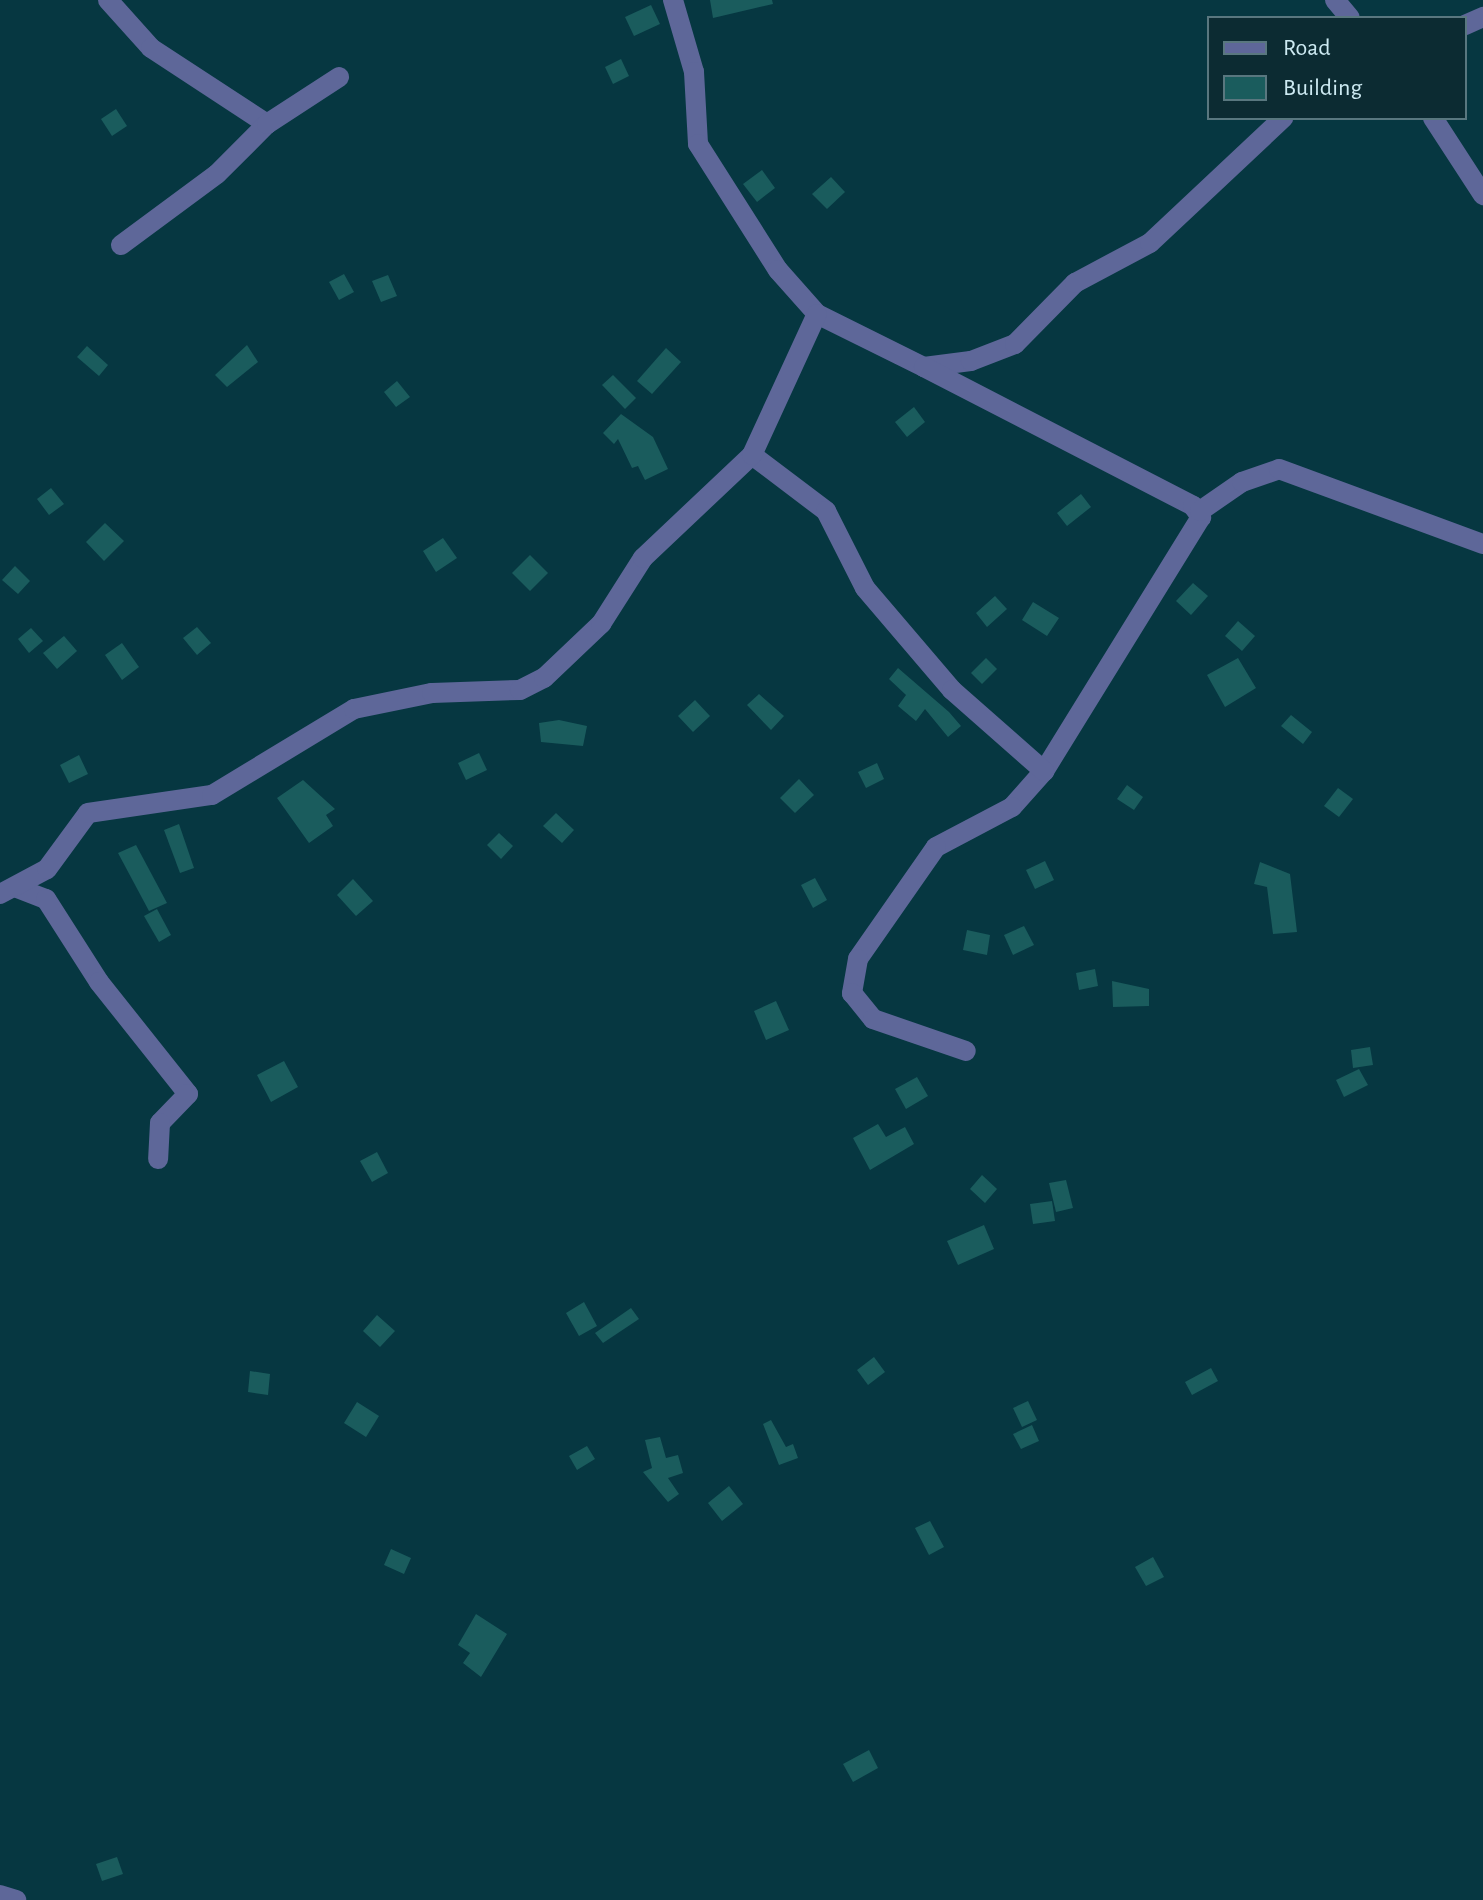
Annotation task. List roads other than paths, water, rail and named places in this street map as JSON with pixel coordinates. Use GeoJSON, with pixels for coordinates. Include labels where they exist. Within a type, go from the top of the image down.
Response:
{"type":"FeatureCollection","features":[{"type":"Feature","properties":{"kind":"street"},"geometry":{"type":"LineString","coordinates":[[108,0],[151,48],[267,124]]}},
{"type":"Feature","properties":{"kind":"street"},"geometry":{"type":"LineString","coordinates":[[673,0],[694,72],[698,144],[778,270],[817,314],[1200,511]]}},
{"type":"Feature","properties":{"kind":"street"},"geometry":{"type":"LineString","coordinates":[[1335,0],[1348,16]]}},
{"type":"Feature","properties":{"kind":"street"},"geometry":{"type":"LineString","coordinates":[[121,245],[217,174],[267,124],[339,77]]}},
{"type":"Feature","properties":{"kind":"street"},"geometry":{"type":"LineString","coordinates":[[924,367],[971,361],[1015,344],[1075,283],[1150,243],[1281,120]]}},
{"type":"Feature","properties":{"kind":"street"},"geometry":{"type":"LineString","coordinates":[[1434,120],[1483,195]]}},
{"type":"Feature","properties":{"kind":"street"},"geometry":{"type":"LineString","coordinates":[[8,891],[47,869],[88,813],[212,795],[354,709],[432,693],[520,690],[544,678],[601,624],[643,558],[752,455],[817,314]]}},
{"type":"Feature","properties":{"kind":"street"},"geometry":{"type":"LineString","coordinates":[[752,455],[826,511],[865,588],[952,690],[1044,771]]}},
{"type":"Feature","properties":{"kind":"street"},"geometry":{"type":"LineString","coordinates":[[1200,511],[1242,482],[1279,469],[1483,544]]}},
{"type":"Feature","properties":{"kind":"street"},"geometry":{"type":"LineString","coordinates":[[966,1051],[873,1019],[852,993],[852,978],[916,868],[952,835],[1012,807],[1044,771],[1200,523],[1200,511]]}},
{"type":"Feature","properties":{"kind":"street"},"geometry":{"type":"LineString","coordinates":[[8,891],[46,899],[99,982],[188,1094],[160,1123],[158,1159]]}},
{"type":"Feature","properties":{"kind":"street"},"geometry":{"type":"LineString","coordinates":[[0,1895],[16,1900]]}}]}
